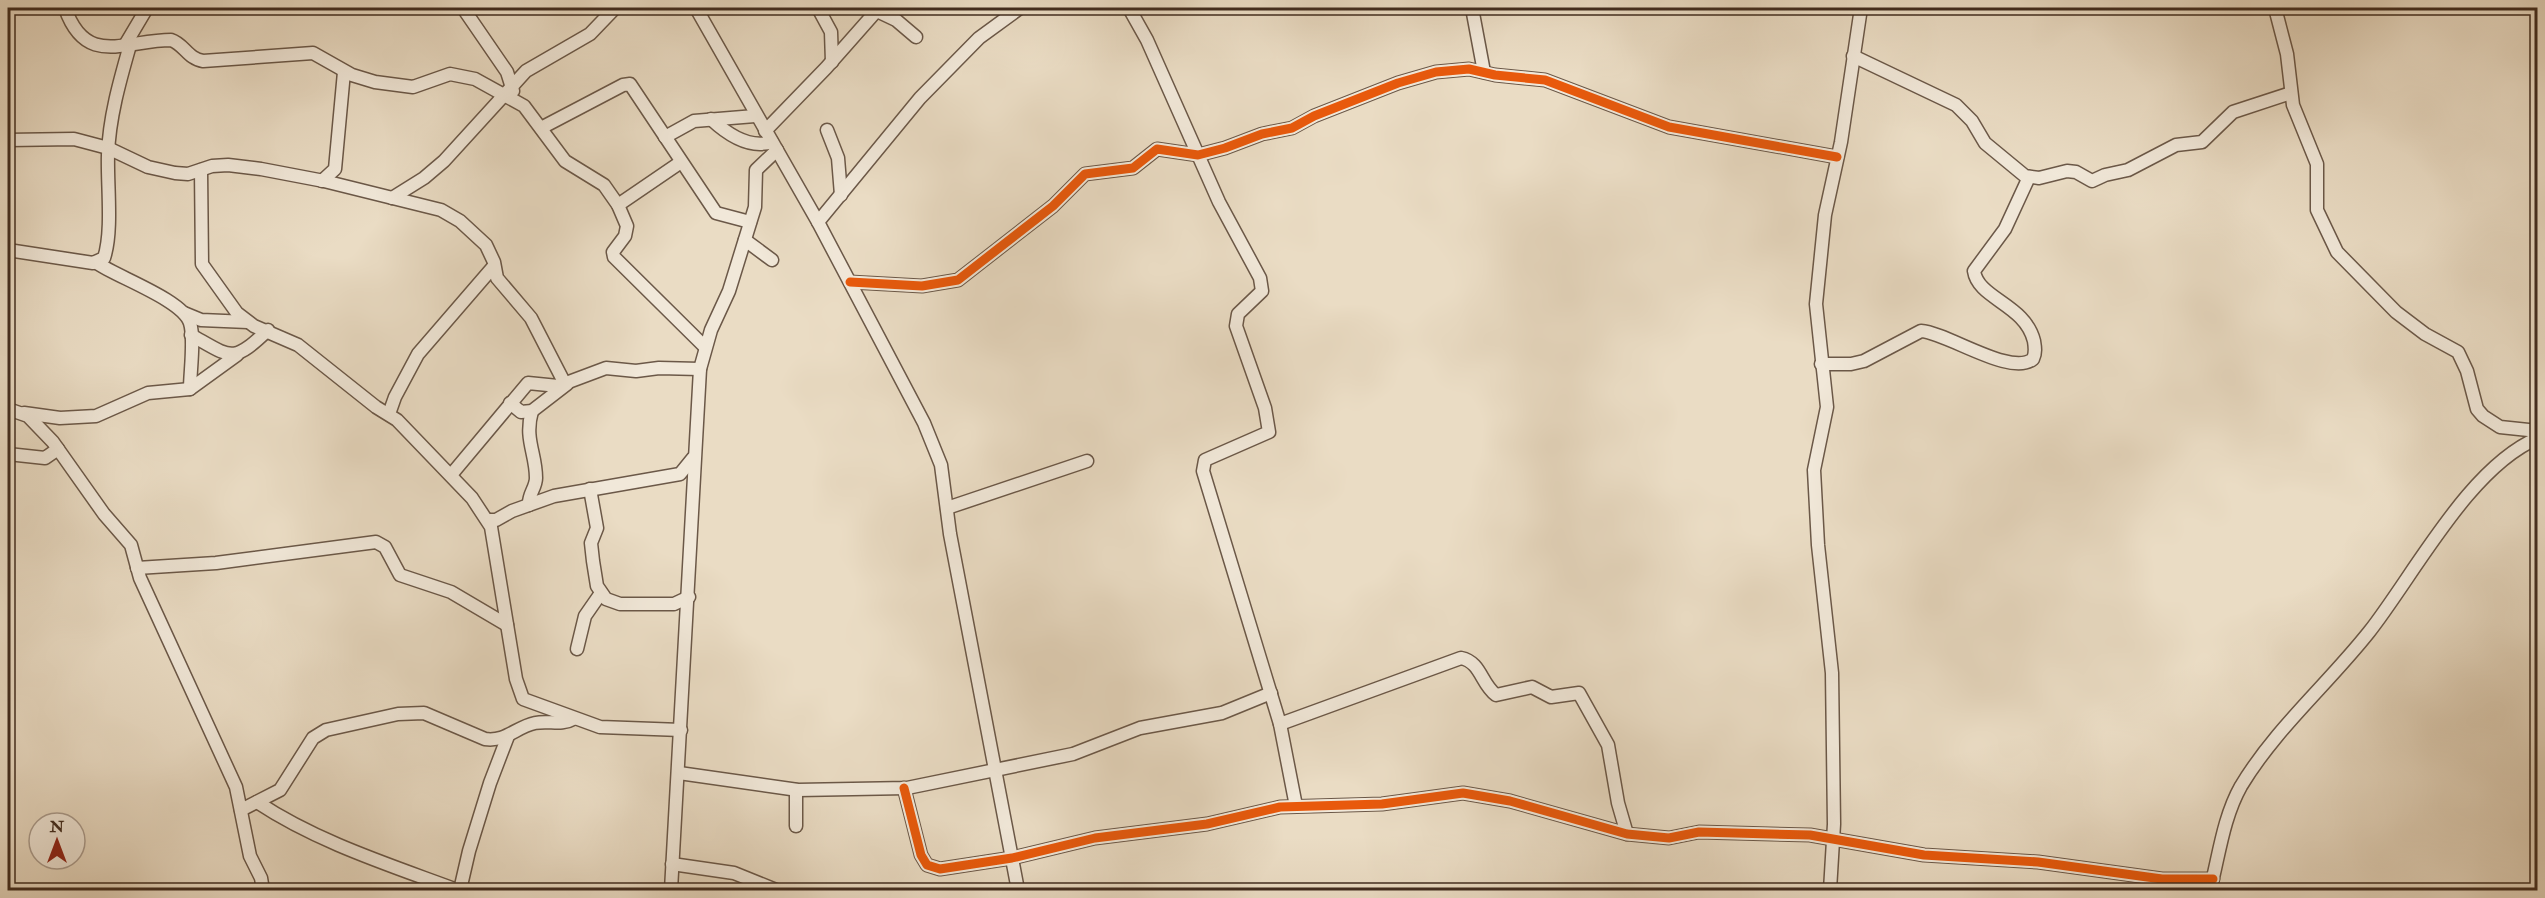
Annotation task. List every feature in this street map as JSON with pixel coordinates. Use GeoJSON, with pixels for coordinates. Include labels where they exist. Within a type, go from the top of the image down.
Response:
{"type":"FeatureCollection","features":[{"type":"Feature","properties":{"kind":"street"},"geometry":{"type":"LineString","coordinates":[[65,8],[78,32],[87,41],[105,48],[171,40],[177,42],[191,57],[203,61],[313,53],[344,72],[375,82],[413,87],[445,75],[459,75],[510,93],[524,106],[565,161],[603,185],[618,205],[627,230],[613,252],[614,257],[705,347]]}},
{"type":"Feature","properties":{"kind":"street"},"geometry":{"type":"LineString","coordinates":[[97,263],[104,258],[107,246],[108,148],[118,88],[128,45],[147,8]]}},
{"type":"Feature","properties":{"kind":"street"},"geometry":{"type":"LineString","coordinates":[[463,8],[507,72],[510,93]]}},
{"type":"Feature","properties":{"kind":"street"},"geometry":{"type":"LineString","coordinates":[[392,198],[424,178],[444,161],[510,93],[526,71],[590,34],[615,8]]}},
{"type":"Feature","properties":{"kind":"street"},"geometry":{"type":"LineString","coordinates":[[696,8],[755,116],[772,141],[818,222],[933,440],[941,465],[1018,891]]}},
{"type":"Feature","properties":{"kind":"street"},"geometry":{"type":"LineString","coordinates":[[818,8],[831,32],[832,62]]}},
{"type":"Feature","properties":{"kind":"street"},"geometry":{"type":"LineString","coordinates":[[818,222],[935,82],[979,38],[1020,8]]}},
{"type":"Feature","properties":{"kind":"street"},"geometry":{"type":"LineString","coordinates":[[1129,8],[1147,40],[1198,155],[1260,278],[1262,291],[1238,314],[1236,326],[1265,408],[1269,432],[1205,460],[1203,471],[1280,724],[1296,806]]}},
{"type":"Feature","properties":{"kind":"street"},"geometry":{"type":"LineString","coordinates":[[1472,8],[1484,72]]}},
{"type":"Feature","properties":{"kind":"street"},"geometry":{"type":"LineString","coordinates":[[1830,891],[1832,673],[1814,489],[1816,452],[1827,407],[1816,304],[1818,267],[1861,8]]}},
{"type":"Feature","properties":{"kind":"street"},"geometry":{"type":"LineString","coordinates":[[2275,8],[2287,54],[2291,93],[2299,123],[2317,164],[2317,210],[2320,221],[2332,239],[2337,252],[2396,312],[2426,334],[2458,352],[2467,371],[2477,409],[2483,416],[2500,427],[2538,431]]}},
{"type":"Feature","properties":{"kind":"street"},"geometry":{"type":"LineString","coordinates":[[671,891],[688,617],[694,457],[700,369],[705,347],[729,291],[755,207],[756,170],[772,141],[832,62],[878,9],[896,20],[916,37]]}},
{"type":"Feature","properties":{"kind":"street"},"geometry":{"type":"LineString","coordinates":[[1853,56],[1956,105],[1972,121],[1986,143],[2009,165],[2029,177],[2039,178],[2067,171],[2076,172],[2092,181],[2105,175],[2128,170],[2168,148],[2202,142],[2233,112],[2291,93]]}},
{"type":"Feature","properties":{"kind":"street"},"geometry":{"type":"LineString","coordinates":[[850,282],[922,286],[958,280],[1053,206],[1085,174],[1132,168],[1157,149],[1198,155],[1225,148],[1262,134],[1292,128],[1335,106],[1419,76],[1455,69],[1545,81],[1669,127],[1837,157]]}},
{"type":"Feature","properties":{"kind":"street"},"geometry":{"type":"LineString","coordinates":[[322,181],[335,169],[344,72]]}},
{"type":"Feature","properties":{"kind":"street"},"geometry":{"type":"LineString","coordinates":[[541,128],[627,84],[632,86],[716,213],[750,222]]}},
{"type":"Feature","properties":{"kind":"street"},"geometry":{"type":"LineString","coordinates":[[665,137],[694,121],[755,116]]}},
{"type":"Feature","properties":{"kind":"street"},"geometry":{"type":"LineString","coordinates":[[711,119],[730,135],[759,144],[772,141]]}},
{"type":"Feature","properties":{"kind":"street"},"geometry":{"type":"LineString","coordinates":[[827,130],[838,158],[841,195]]}},
{"type":"Feature","properties":{"kind":"street"},"geometry":{"type":"LineString","coordinates":[[8,140],[74,139],[108,148],[162,170],[188,174],[228,165],[322,181],[427,205],[460,221],[486,245],[496,278],[531,318],[567,384]]}},
{"type":"Feature","properties":{"kind":"street"},"geometry":{"type":"LineString","coordinates":[[618,205],[681,162]]}},
{"type":"Feature","properties":{"kind":"street"},"geometry":{"type":"LineString","coordinates":[[201,170],[202,264],[237,313],[248,322],[298,345],[376,407],[389,414],[451,475],[488,520],[520,696],[527,701],[573,719],[600,727],[681,730]]}},
{"type":"Feature","properties":{"kind":"street"},"geometry":{"type":"LineString","coordinates":[[1821,364],[1851,364],[1864,361],[1921,331],[1930,332],[1971,350],[2010,362],[2028,363],[2033,359],[2035,346],[2028,325],[2016,310],[1998,300],[1977,280],[1974,271],[2005,229],[2029,177]]}},
{"type":"Feature","properties":{"kind":"street"},"geometry":{"type":"LineString","coordinates":[[745,240],[772,261]]}},
{"type":"Feature","properties":{"kind":"street"},"geometry":{"type":"LineString","coordinates":[[8,250],[97,263],[146,287],[183,313],[190,322],[190,389]]}},
{"type":"Feature","properties":{"kind":"street"},"geometry":{"type":"LineString","coordinates":[[389,414],[398,390],[418,354],[494,266]]}},
{"type":"Feature","properties":{"kind":"street"},"geometry":{"type":"LineString","coordinates":[[183,313],[206,320],[248,322]]}},
{"type":"Feature","properties":{"kind":"street"},"geometry":{"type":"LineString","coordinates":[[11,412],[60,418],[96,416],[148,393],[190,389],[246,350],[268,330]]}},
{"type":"Feature","properties":{"kind":"street"},"geometry":{"type":"LineString","coordinates":[[191,335],[220,351],[237,355]]}},
{"type":"Feature","properties":{"kind":"street"},"geometry":{"type":"LineString","coordinates":[[510,403],[521,412],[532,411],[567,384],[606,368],[636,371],[659,368],[700,369]]}},
{"type":"Feature","properties":{"kind":"street"},"geometry":{"type":"LineString","coordinates":[[451,475],[528,383],[567,384]]}},
{"type":"Feature","properties":{"kind":"street"},"geometry":{"type":"LineString","coordinates":[[529,505],[529,495],[536,482],[528,438],[532,411]]}},
{"type":"Feature","properties":{"kind":"street"},"geometry":{"type":"LineString","coordinates":[[11,412],[31,418],[58,449],[104,514],[129,542],[137,568],[195,702],[236,787],[250,856],[261,878],[263,891]]}},
{"type":"Feature","properties":{"kind":"street"},"geometry":{"type":"LineString","coordinates":[[904,788],[921,855],[927,865],[940,869],[1012,858],[1095,838],[1207,824],[1265,809],[1394,803],[1463,793],[1510,801],[1627,834],[1669,838],[1699,832],[1832,838],[1924,855],[2038,861],[2211,885],[2231,807],[2268,745],[2369,632],[2467,498],[2505,458],[2538,438]]}},
{"type":"Feature","properties":{"kind":"street"},"geometry":{"type":"LineString","coordinates":[[8,454],[45,458],[58,449]]}},
{"type":"Feature","properties":{"kind":"street"},"geometry":{"type":"LineString","coordinates":[[488,520],[501,518],[529,505],[590,489],[681,474],[694,457]]}},
{"type":"Feature","properties":{"kind":"street"},"geometry":{"type":"LineString","coordinates":[[947,508],[1087,461]]}},
{"type":"Feature","properties":{"kind":"street"},"geometry":{"type":"LineString","coordinates":[[681,474],[693,484]]}},
{"type":"Feature","properties":{"kind":"street"},"geometry":{"type":"LineString","coordinates":[[590,489],[597,528],[592,549],[597,586],[606,599],[620,604],[674,604],[689,597]]}},
{"type":"Feature","properties":{"kind":"street"},"geometry":{"type":"LineString","coordinates":[[137,568],[216,563],[376,542],[385,547],[400,575],[451,592],[507,625]]}},
{"type":"Feature","properties":{"kind":"street"},"geometry":{"type":"LineString","coordinates":[[577,649],[585,616],[601,593]]}},
{"type":"Feature","properties":{"kind":"street"},"geometry":{"type":"LineString","coordinates":[[674,604],[688,617]]}},
{"type":"Feature","properties":{"kind":"street"},"geometry":{"type":"LineString","coordinates":[[1280,724],[1461,658],[1472,662],[1496,695],[1532,687],[1551,697],[1579,693],[1608,745],[1618,803],[1627,834]]}},
{"type":"Feature","properties":{"kind":"street"},"geometry":{"type":"LineString","coordinates":[[679,773],[796,790],[904,788],[1073,754],[1140,728],[1222,713],[1271,693]]}},
{"type":"Feature","properties":{"kind":"street"},"geometry":{"type":"LineString","coordinates":[[242,810],[284,786],[313,738],[326,730],[412,712],[433,715],[485,739],[501,740],[538,722],[564,723],[573,719]]}},
{"type":"Feature","properties":{"kind":"street"},"geometry":{"type":"LineString","coordinates":[[257,802],[279,817],[311,832],[459,891],[490,783],[508,736]]}},
{"type":"Feature","properties":{"kind":"street"},"geometry":{"type":"LineString","coordinates":[[796,790],[796,826]]}},
{"type":"Feature","properties":{"kind":"street"},"geometry":{"type":"LineString","coordinates":[[672,864],[734,873],[776,891]]}},
{"type":"Feature","properties":{"kind":"cycle path"},"geometry":{"type":"LineString","coordinates":[[850,282],[922,286],[958,280],[1053,206],[1085,174],[1133,168],[1157,149],[1198,155],[1225,148],[1262,134],[1292,128],[1314,116],[1398,83],[1436,72],[1469,69],[1495,75],[1545,80],[1669,127],[1837,157]]}},
{"type":"Feature","properties":{"kind":"cycle path"},"geometry":{"type":"LineString","coordinates":[[904,788],[921,855],[927,865],[940,869],[1012,858],[1095,838],[1207,824],[1280,807],[1382,804],[1463,793],[1510,801],[1627,834],[1669,838],[1699,832],[1810,835],[1924,855],[2038,862],[2162,879],[2213,879]]}}]}
